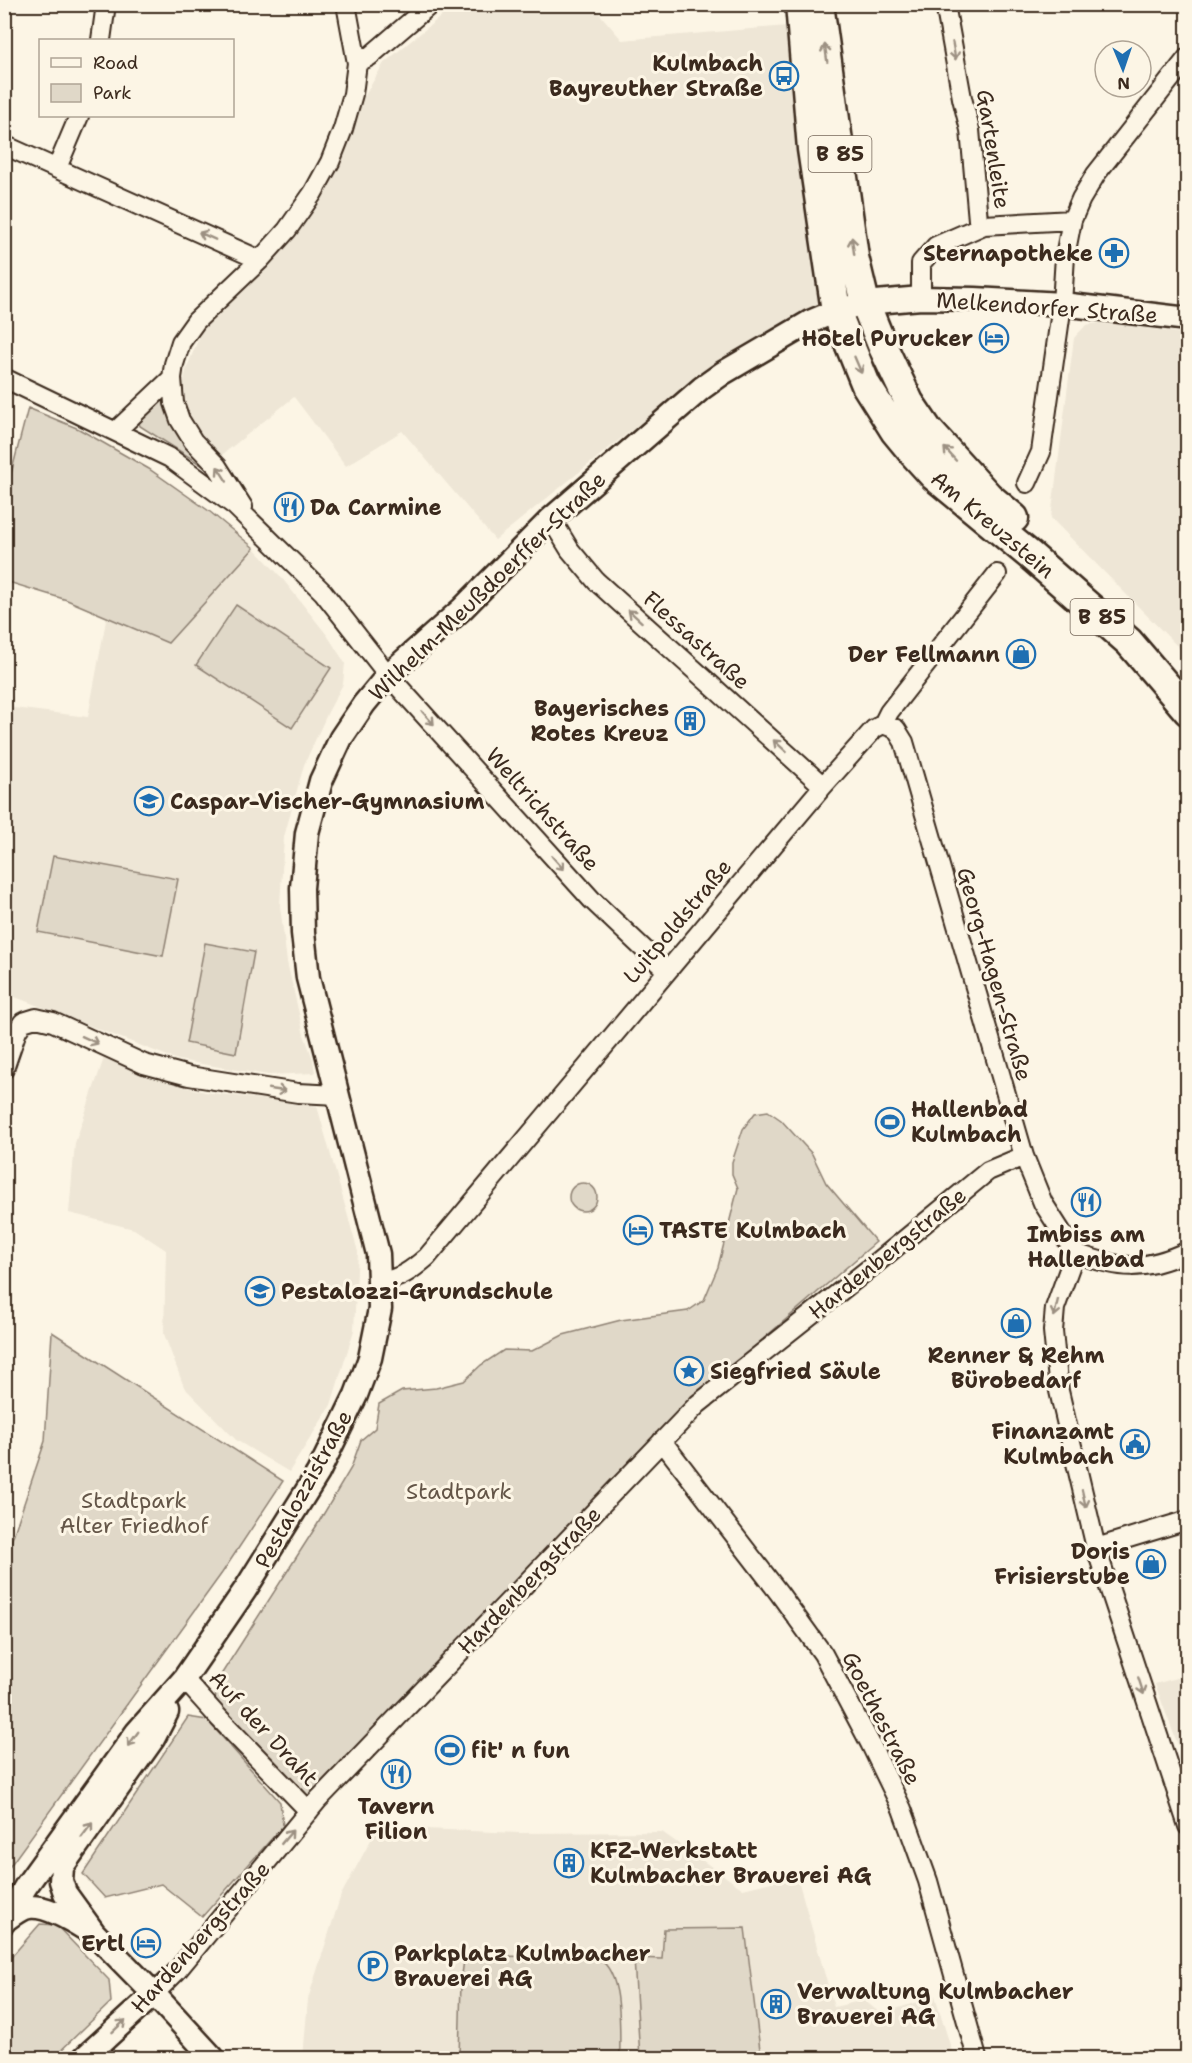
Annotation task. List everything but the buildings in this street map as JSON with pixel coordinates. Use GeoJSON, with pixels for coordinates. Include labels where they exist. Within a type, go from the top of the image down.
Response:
{"type":"FeatureCollection","features":[{"type":"Feature","properties":{"kind":"main road","name":"B 85"},"geometry":{"type":"LineString","coordinates":[[800,4],[812,150],[836,311]]}},
{"type":"Feature","properties":{"kind":"main road","name":"B 85"},"geometry":{"type":"LineString","coordinates":[[819,4],[854,256],[865,303]]}},
{"type":"Feature","properties":{"kind":"main road","name":"Am Kreuzstein"},"geometry":{"type":"LineString","coordinates":[[865,303],[909,402],[928,430],[989,498],[1140,629],[1188,682]]}},
{"type":"Feature","properties":{"kind":"main road","name":"Am Kreuzstein"},"geometry":{"type":"LineString","coordinates":[[836,311],[866,385],[914,454],[934,476],[1031,556],[1129,642],[1188,711]]}},
{"type":"Feature","properties":{"kind":"street"},"geometry":{"type":"LineString","coordinates":[[101,39],[106,4]]}},
{"type":"Feature","properties":{"kind":"street"},"geometry":{"type":"LineString","coordinates":[[253,524],[217,466],[193,441],[180,420],[174,403],[172,378],[174,364],[181,342],[196,321],[260,260],[287,230],[330,162],[346,120],[353,94],[357,63],[346,4]]}},
{"type":"Feature","properties":{"kind":"street"},"geometry":{"type":"LineString","coordinates":[[357,63],[370,56],[431,4]]}},
{"type":"Feature","properties":{"kind":"street","name":"Gartenleite"},"geometry":{"type":"LineString","coordinates":[[921,298],[921,262],[936,246],[984,225],[978,220],[970,130],[945,4]]}},
{"type":"Feature","properties":{"kind":"street"},"geometry":{"type":"LineString","coordinates":[[1027,483],[1041,452],[1062,304],[1065,256],[1072,220],[1096,174],[1188,57]]}},
{"type":"Feature","properties":{"kind":"street"},"geometry":{"type":"LineString","coordinates":[[57,168],[79,117]]}},
{"type":"Feature","properties":{"kind":"street"},"geometry":{"type":"LineString","coordinates":[[4,145],[260,260]]}},
{"type":"Feature","properties":{"kind":"street"},"geometry":{"type":"LineString","coordinates":[[984,225],[1072,220]]}},
{"type":"Feature","properties":{"kind":"street","name":"Melkendorfer Straße"},"geometry":{"type":"LineString","coordinates":[[836,311],[865,303],[921,298],[1062,304],[1188,319]]}},
{"type":"Feature","properties":{"kind":"street","name":"Wilhelm-Meußdoerffer-Straße"},"geometry":{"type":"LineString","coordinates":[[380,1282],[374,1232],[307,966],[302,888],[307,833],[321,781],[341,738],[364,704],[388,675],[462,609],[551,519],[702,388],[804,325],[836,311]]}},
{"type":"Feature","properties":{"kind":"street"},"geometry":{"type":"LineString","coordinates":[[4,378],[170,458],[235,506],[253,524]]}},
{"type":"Feature","properties":{"kind":"street"},"geometry":{"type":"LineString","coordinates":[[116,431],[172,378]]}},
{"type":"Feature","properties":{"kind":"street","name":"Flessastraße"},"geometry":{"type":"LineString","coordinates":[[551,519],[570,550],[596,581],[823,786]]}},
{"type":"Feature","properties":{"kind":"street","name":"Weltrichstraße"},"geometry":{"type":"LineString","coordinates":[[253,524],[323,592],[388,675],[592,900],[667,970]]}},
{"type":"Feature","properties":{"kind":"street","name":"Luitpoldstraße"},"geometry":{"type":"LineString","coordinates":[[380,1282],[393,1281],[410,1272],[427,1257],[823,786],[874,729],[883,724],[889,712],[997,574]]}},
{"type":"Feature","properties":{"kind":"street","name":"Georg-Hagen-Straße"},"geometry":{"type":"LineString","coordinates":[[883,724],[896,729],[904,742],[1023,1156],[1042,1203],[1075,1253]]}},
{"type":"Feature","properties":{"kind":"street"},"geometry":{"type":"LineString","coordinates":[[4,1070],[17,1031],[23,1022],[36,1018],[53,1022],[144,1064],[189,1076],[298,1093],[338,1095]]}},
{"type":"Feature","properties":{"kind":"street","name":"Hardenbergstraße"},"geometry":{"type":"LineString","coordinates":[[84,2058],[176,1972],[309,1811],[698,1404],[988,1171],[1023,1156]]}},
{"type":"Feature","properties":{"kind":"street"},"geometry":{"type":"LineString","coordinates":[[1188,1251],[1152,1264],[1124,1267],[1103,1263],[1075,1253],[1055,1308],[1053,1331],[1059,1391],[1096,1548],[1188,1826]]}},
{"type":"Feature","properties":{"kind":"street","name":"Pestalozzistraße"},"geometry":{"type":"LineString","coordinates":[[6,1920],[26,1886],[137,1732],[184,1678],[245,1590],[318,1473],[340,1430],[369,1358],[380,1309],[380,1282]]}},
{"type":"Feature","properties":{"kind":"street","name":"Goethestraße"},"geometry":{"type":"LineString","coordinates":[[662,1441],[823,1654],[870,1743],[902,1809],[928,1881],[976,2058]]}},
{"type":"Feature","properties":{"kind":"street"},"geometry":{"type":"LineString","coordinates":[[1096,1548],[1188,1520]]}},
{"type":"Feature","properties":{"kind":"street","name":"Pestalozzistraße"},"geometry":{"type":"LineString","coordinates":[[94,1933],[70,1903],[65,1893],[61,1881],[62,1867],[153,1738],[184,1678]]}},
{"type":"Feature","properties":{"kind":"street","name":"Auf der Draht"},"geometry":{"type":"LineString","coordinates":[[184,1678],[226,1726],[309,1811]]}},
{"type":"Feature","properties":{"kind":"street"},"geometry":{"type":"LineString","coordinates":[[6,1920],[25,1907],[42,1909],[66,1917],[94,1933],[213,2058]]}},
{"type":"Feature","properties":{"kind":"shaded area"},"geometry":{"type":"Polygon","coordinates":[[[455,5],[592,5],[622,40],[787,26],[798,80],[826,298],[722,362],[629,432],[495,540],[402,431],[346,466],[294,397],[218,458],[191,422],[181,400],[186,370],[202,330],[276,255],[335,173],[358,107],[384,63],[455,5]]]}},
{"type":"Feature","properties":{"kind":"shaded area"},"geometry":{"type":"Polygon","coordinates":[[[1104,322],[1187,334],[1187,656],[1051,518],[1074,338],[1086,325],[1104,322]]]}},
{"type":"Feature","properties":{"kind":"shaded area","name":"Caspar-Vischer-Gymnasium"},"geometry":{"type":"Polygon","coordinates":[[[254,548],[281,577],[327,635],[345,663],[343,684],[304,765],[284,837],[280,906],[287,962],[315,1073],[268,1075],[178,1060],[5,993],[5,707],[88,717],[107,615],[168,643],[254,548]]]}},
{"type":"Feature","properties":{"kind":"shaded area","name":"Pestalozzi-Grundschule"},"geometry":{"type":"Polygon","coordinates":[[[104,1058],[148,1077],[205,1092],[317,1106],[358,1252],[354,1330],[331,1405],[289,1472],[236,1440],[184,1387],[164,1334],[166,1250],[134,1229],[69,1213],[75,1143],[104,1058]]]}},
{"type":"Feature","properties":{"kind":"shaded area"},"geometry":{"type":"Polygon","coordinates":[[[1188,1675],[1187,1769],[1155,1684],[1188,1675]]]}},
{"type":"Feature","properties":{"kind":"shaded area"},"geometry":{"type":"Polygon","coordinates":[[[378,1827],[519,1833],[662,1832],[743,1889],[797,1876],[834,2007],[864,2000],[881,2014],[935,1996],[954,2058],[303,2058],[308,1999],[341,1895],[378,1827]]]}},
{"type":"Feature","properties":{"kind":"green space"},"geometry":{"type":"Polygon","coordinates":[[[164,394],[208,469],[140,426],[138,420],[164,394]]]}},
{"type":"Feature","properties":{"kind":"green space"},"geometry":{"type":"Polygon","coordinates":[[[28,408],[79,429],[149,469],[209,511],[254,548],[168,643],[67,600],[5,581],[5,497],[28,408]]]}},
{"type":"Feature","properties":{"kind":"green space"},"geometry":{"type":"Polygon","coordinates":[[[236,605],[331,668],[292,728],[196,665],[236,605]]]}},
{"type":"Feature","properties":{"kind":"green space"},"geometry":{"type":"Polygon","coordinates":[[[53,856],[178,879],[163,956],[38,932],[53,856]]]}},
{"type":"Feature","properties":{"kind":"green space"},"geometry":{"type":"Polygon","coordinates":[[[205,943],[254,952],[236,1053],[186,1043],[205,943]]]}},
{"type":"Feature","properties":{"kind":"green space","name":"Stadtpark"},"geometry":{"type":"Polygon","coordinates":[[[768,1111],[781,1120],[812,1154],[826,1183],[876,1242],[691,1401],[309,1800],[215,1702],[217,1681],[317,1525],[351,1468],[361,1440],[375,1428],[379,1404],[402,1391],[436,1388],[464,1381],[481,1365],[504,1350],[532,1351],[563,1335],[621,1320],[688,1311],[704,1300],[718,1267],[738,1188],[732,1174],[732,1162],[743,1129],[755,1113],[768,1111]]]}},
{"type":"Feature","properties":{"kind":"green space"},"geometry":{"type":"Polygon","coordinates":[[[583,1183],[593,1187],[597,1197],[593,1207],[583,1211],[573,1207],[569,1197],[573,1187],[583,1183]]]}},
{"type":"Feature","properties":{"kind":"green space","name":"Stadtpark Alter Friedhof"},"geometry":{"type":"Polygon","coordinates":[[[52,1332],[283,1481],[222,1573],[5,1873],[5,1560],[45,1441],[52,1332]]]}},
{"type":"Feature","properties":{"kind":"green space"},"geometry":{"type":"Polygon","coordinates":[[[188,1717],[207,1720],[280,1802],[283,1826],[202,1917],[161,1884],[105,1898],[83,1874],[188,1717]]]}},
{"type":"Feature","properties":{"kind":"green space"},"geometry":{"type":"Polygon","coordinates":[[[40,1924],[56,1925],[109,1980],[111,2002],[53,2058],[5,2058],[5,1964],[40,1924]]]}},
{"type":"Feature","properties":{"kind":"green space"},"geometry":{"type":"Polygon","coordinates":[[[745,1928],[761,2058],[640,2058],[634,1958],[662,1959],[664,1929],[745,1928]]]}},
{"type":"Feature","properties":{"kind":"green space"},"geometry":{"type":"Polygon","coordinates":[[[472,1956],[594,1957],[604,1963],[616,1986],[620,2017],[620,2058],[459,2058],[461,1982],[464,1960],[472,1956]]]}},
{"type":"Feature","properties":{"kind":"place","name":"Kulmbach Bayreuther Straße"},"geometry":{"type":"Point","coordinates":[784,76]}},
{"type":"Feature","properties":{"kind":"place","name":"Sternapotheke"},"geometry":{"type":"Point","coordinates":[1114,253]}},
{"type":"Feature","properties":{"kind":"place","name":"Hotel Purucker"},"geometry":{"type":"Point","coordinates":[994,338]}},
{"type":"Feature","properties":{"kind":"place","name":"Da Carmine"},"geometry":{"type":"Point","coordinates":[289,507]}},
{"type":"Feature","properties":{"kind":"place","name":"Der Fellmann"},"geometry":{"type":"Point","coordinates":[1021,654]}},
{"type":"Feature","properties":{"kind":"place","name":"Bayerisches Rotes Kreuz"},"geometry":{"type":"Point","coordinates":[690,721]}},
{"type":"Feature","properties":{"kind":"place","name":"Caspar-Vischer-Gymnasium"},"geometry":{"type":"Point","coordinates":[149,801]}},
{"type":"Feature","properties":{"kind":"place","name":"Hallenbad Kulmbach"},"geometry":{"type":"Point","coordinates":[890,1122]}},
{"type":"Feature","properties":{"kind":"place","name":"Imbiss am Hallenbad"},"geometry":{"type":"Point","coordinates":[1086,1202]}},
{"type":"Feature","properties":{"kind":"place","name":"TASTE Kulmbach"},"geometry":{"type":"Point","coordinates":[638,1230]}},
{"type":"Feature","properties":{"kind":"place","name":"Pestalozzi-Grundschule"},"geometry":{"type":"Point","coordinates":[260,1291]}},
{"type":"Feature","properties":{"kind":"place","name":"Renner & Rehm Bürobedarf"},"geometry":{"type":"Point","coordinates":[1016,1323]}},
{"type":"Feature","properties":{"kind":"place","name":"Siegfried Säule"},"geometry":{"type":"Point","coordinates":[689,1371]}},
{"type":"Feature","properties":{"kind":"place","name":"Finanzamt Kulmbach"},"geometry":{"type":"Point","coordinates":[1135,1444]}},
{"type":"Feature","properties":{"kind":"place","name":"Doris Frisierstube"},"geometry":{"type":"Point","coordinates":[1151,1564]}},
{"type":"Feature","properties":{"kind":"place","name":"fit' n fun"},"geometry":{"type":"Point","coordinates":[450,1750]}},
{"type":"Feature","properties":{"kind":"place","name":"Tavern Filion"},"geometry":{"type":"Point","coordinates":[396,1774]}},
{"type":"Feature","properties":{"kind":"place","name":"KFZ-Werkstatt Kulmbacher Brauerei AG"},"geometry":{"type":"Point","coordinates":[569,1863]}},
{"type":"Feature","properties":{"kind":"place","name":"Ertl"},"geometry":{"type":"Point","coordinates":[146,1943]}},
{"type":"Feature","properties":{"kind":"place","name":"Parkplatz Kulmbacher Brauerei AG"},"geometry":{"type":"Point","coordinates":[373,1966]}},
{"type":"Feature","properties":{"kind":"place","name":"Verwaltung Kulmbacher Brauerei AG"},"geometry":{"type":"Point","coordinates":[776,2004]}}]}
